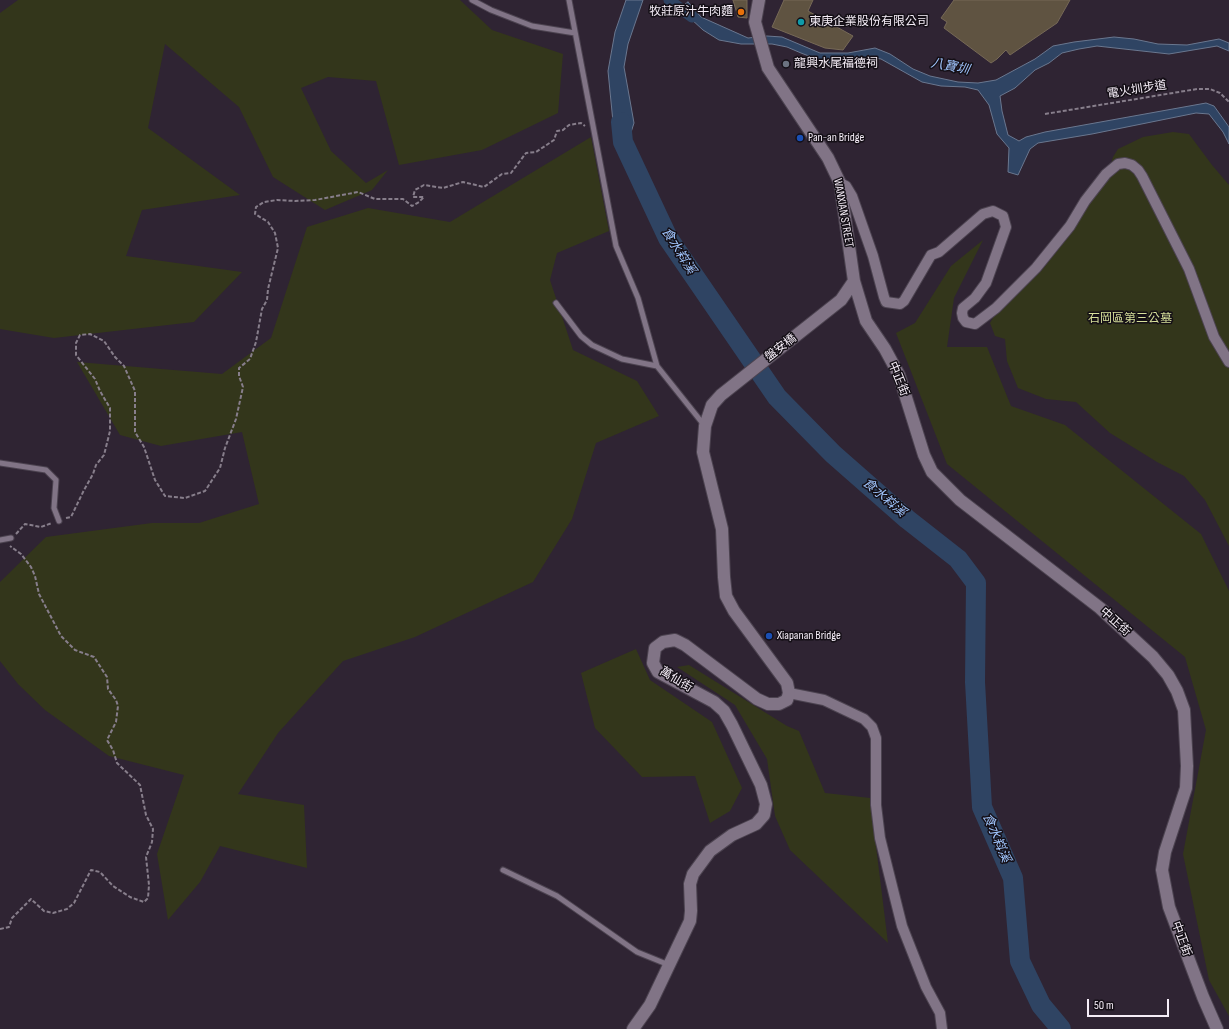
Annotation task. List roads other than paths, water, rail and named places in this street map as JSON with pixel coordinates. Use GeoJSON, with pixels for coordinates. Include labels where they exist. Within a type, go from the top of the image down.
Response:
{"type":"FeatureCollection","features":[{"type":"Feature","properties":{"kind":"street","name":"WANXIAN STREET"},"geometry":{"type":"LineString","coordinates":[[759,0],[755,22],[768,68],[828,158],[840,183],[854,281]]}},
{"type":"Feature","properties":{"kind":"street"},"geometry":{"type":"LineString","coordinates":[[840,183],[846,186],[852,196],[873,256],[886,302],[900,304],[904,301],[931,254],[939,252],[983,214],[993,211],[1003,216],[1006,221],[1006,227],[986,283],[975,298],[963,308],[963,318],[966,322],[974,324],[996,308],[1036,268],[1070,226],[1085,201],[1106,174],[1118,164],[1125,163],[1132,165],[1142,176],[1189,269],[1214,337],[1229,362]]}},
{"type":"Feature","properties":{"kind":"street","name":"盤安橋"},"geometry":{"type":"LineString","coordinates":[[705,426],[712,406],[721,395],[841,300],[854,281]]}},
{"type":"Feature","properties":{"kind":"street","name":"中正街"},"geometry":{"type":"LineString","coordinates":[[854,281],[866,321],[885,349],[899,375],[924,455],[932,472],[960,500],[1100,608],[1153,657],[1168,675],[1177,691],[1184,710],[1187,766],[1186,788],[1165,852],[1162,870],[1169,907],[1202,997],[1217,1029]]}},
{"type":"Feature","properties":{"kind":"street"},"geometry":{"type":"LineString","coordinates":[[705,426],[703,452],[722,529],[726,596],[734,611],[787,683],[789,693],[824,700],[864,719],[872,727],[876,738],[876,805],[880,838],[902,926],[926,986],[940,1013],[942,1029]]}},
{"type":"Feature","properties":{"kind":"street","name":"萬仙街"},"geometry":{"type":"LineString","coordinates":[[633,1029],[650,1005],[690,922],[690,884],[693,874],[710,851],[732,835],[756,824],[764,815],[766,804],[761,785],[724,711],[714,702],[658,672],[653,663],[655,648],[664,642],[675,640],[685,645],[757,699],[768,704],[779,704],[787,700],[789,693]]}},
{"type":"Feature","properties":{"kind":"lane"},"geometry":{"type":"LineString","coordinates":[[472,0],[490,10],[532,26],[575,33]]}},
{"type":"Feature","properties":{"kind":"lane"},"geometry":{"type":"LineString","coordinates":[[569,0],[616,246],[638,298],[657,366],[705,426]]}},
{"type":"Feature","properties":{"kind":"lane"},"geometry":{"type":"LineString","coordinates":[[556,303],[581,336],[592,345],[622,359],[657,366]]}},
{"type":"Feature","properties":{"kind":"lane"},"geometry":{"type":"LineString","coordinates":[[0,463],[46,470],[56,480],[54,508],[59,521]]}},
{"type":"Feature","properties":{"kind":"lane"},"geometry":{"type":"LineString","coordinates":[[0,540],[11,538]]}},
{"type":"Feature","properties":{"kind":"lane"},"geometry":{"type":"LineString","coordinates":[[503,870],[557,896],[637,952],[669,965]]}},
{"type":"Feature","properties":{"kind":"water"},"geometry":{"type":"Polygon","coordinates":[[[626,0],[643,0],[628,44],[624,67],[634,123],[626,148],[620,146],[613,122],[608,71],[615,32],[626,0]]]}},
{"type":"Feature","properties":{"kind":"water","name":"八寶圳"},"geometry":{"type":"Polygon","coordinates":[[[688,2],[701,17],[748,38],[767,36],[782,37],[820,53],[848,53],[875,48],[890,54],[913,69],[930,76],[958,82],[978,83],[996,80],[1035,59],[1053,46],[1074,42],[1114,37],[1158,44],[1187,45],[1219,39],[1229,43],[1229,51],[1217,46],[1169,54],[1097,46],[1062,53],[1049,63],[1035,70],[1015,88],[1000,96],[1008,135],[1019,141],[1026,137],[1045,132],[1206,103],[1214,106],[1229,127],[1229,144],[1223,132],[1209,114],[1196,113],[1092,134],[1038,143],[1030,149],[1018,175],[1008,172],[1009,148],[997,134],[989,105],[978,90],[965,87],[941,86],[922,82],[881,59],[870,57],[838,64],[822,61],[787,47],[772,44],[741,44],[719,40],[677,10],[688,2]]]}},
{"type":"Feature","properties":{"kind":"waterway","name":"八寶圳"},"geometry":{"type":"LineString","coordinates":[[669,0],[692,17]]}},
{"type":"Feature","properties":{"kind":"waterway","name":"食水嵙溪"},"geometry":{"type":"LineString","coordinates":[[621,122],[623,142],[668,238],[777,397],[833,454],[907,519],[958,559],[976,583],[975,682],[982,807],[1013,878],[1020,961],[1041,1005],[1061,1029]]}},
{"type":"Feature","properties":{"kind":"place","name":"牧莊原汁牛肉麵"},"geometry":{"type":"Point","coordinates":[741,12]}},
{"type":"Feature","properties":{"kind":"place","name":"東庚企業股份有限公司"},"geometry":{"type":"Point","coordinates":[801,22]}},
{"type":"Feature","properties":{"kind":"place","name":"龍興水尾福德祠"},"geometry":{"type":"Point","coordinates":[786,64]}},
{"type":"Feature","properties":{"kind":"place","name":"Pan-an Bridge"},"geometry":{"type":"Point","coordinates":[800,138]}},
{"type":"Feature","properties":{"kind":"place","name":"Xiapanan Bridge"},"geometry":{"type":"Point","coordinates":[769,636]}},
{"type":"Feature","properties":{"kind":"park label","name":"石岡區第三公墓"},"geometry":{"type":"Point","coordinates":[1130,319]}}]}
